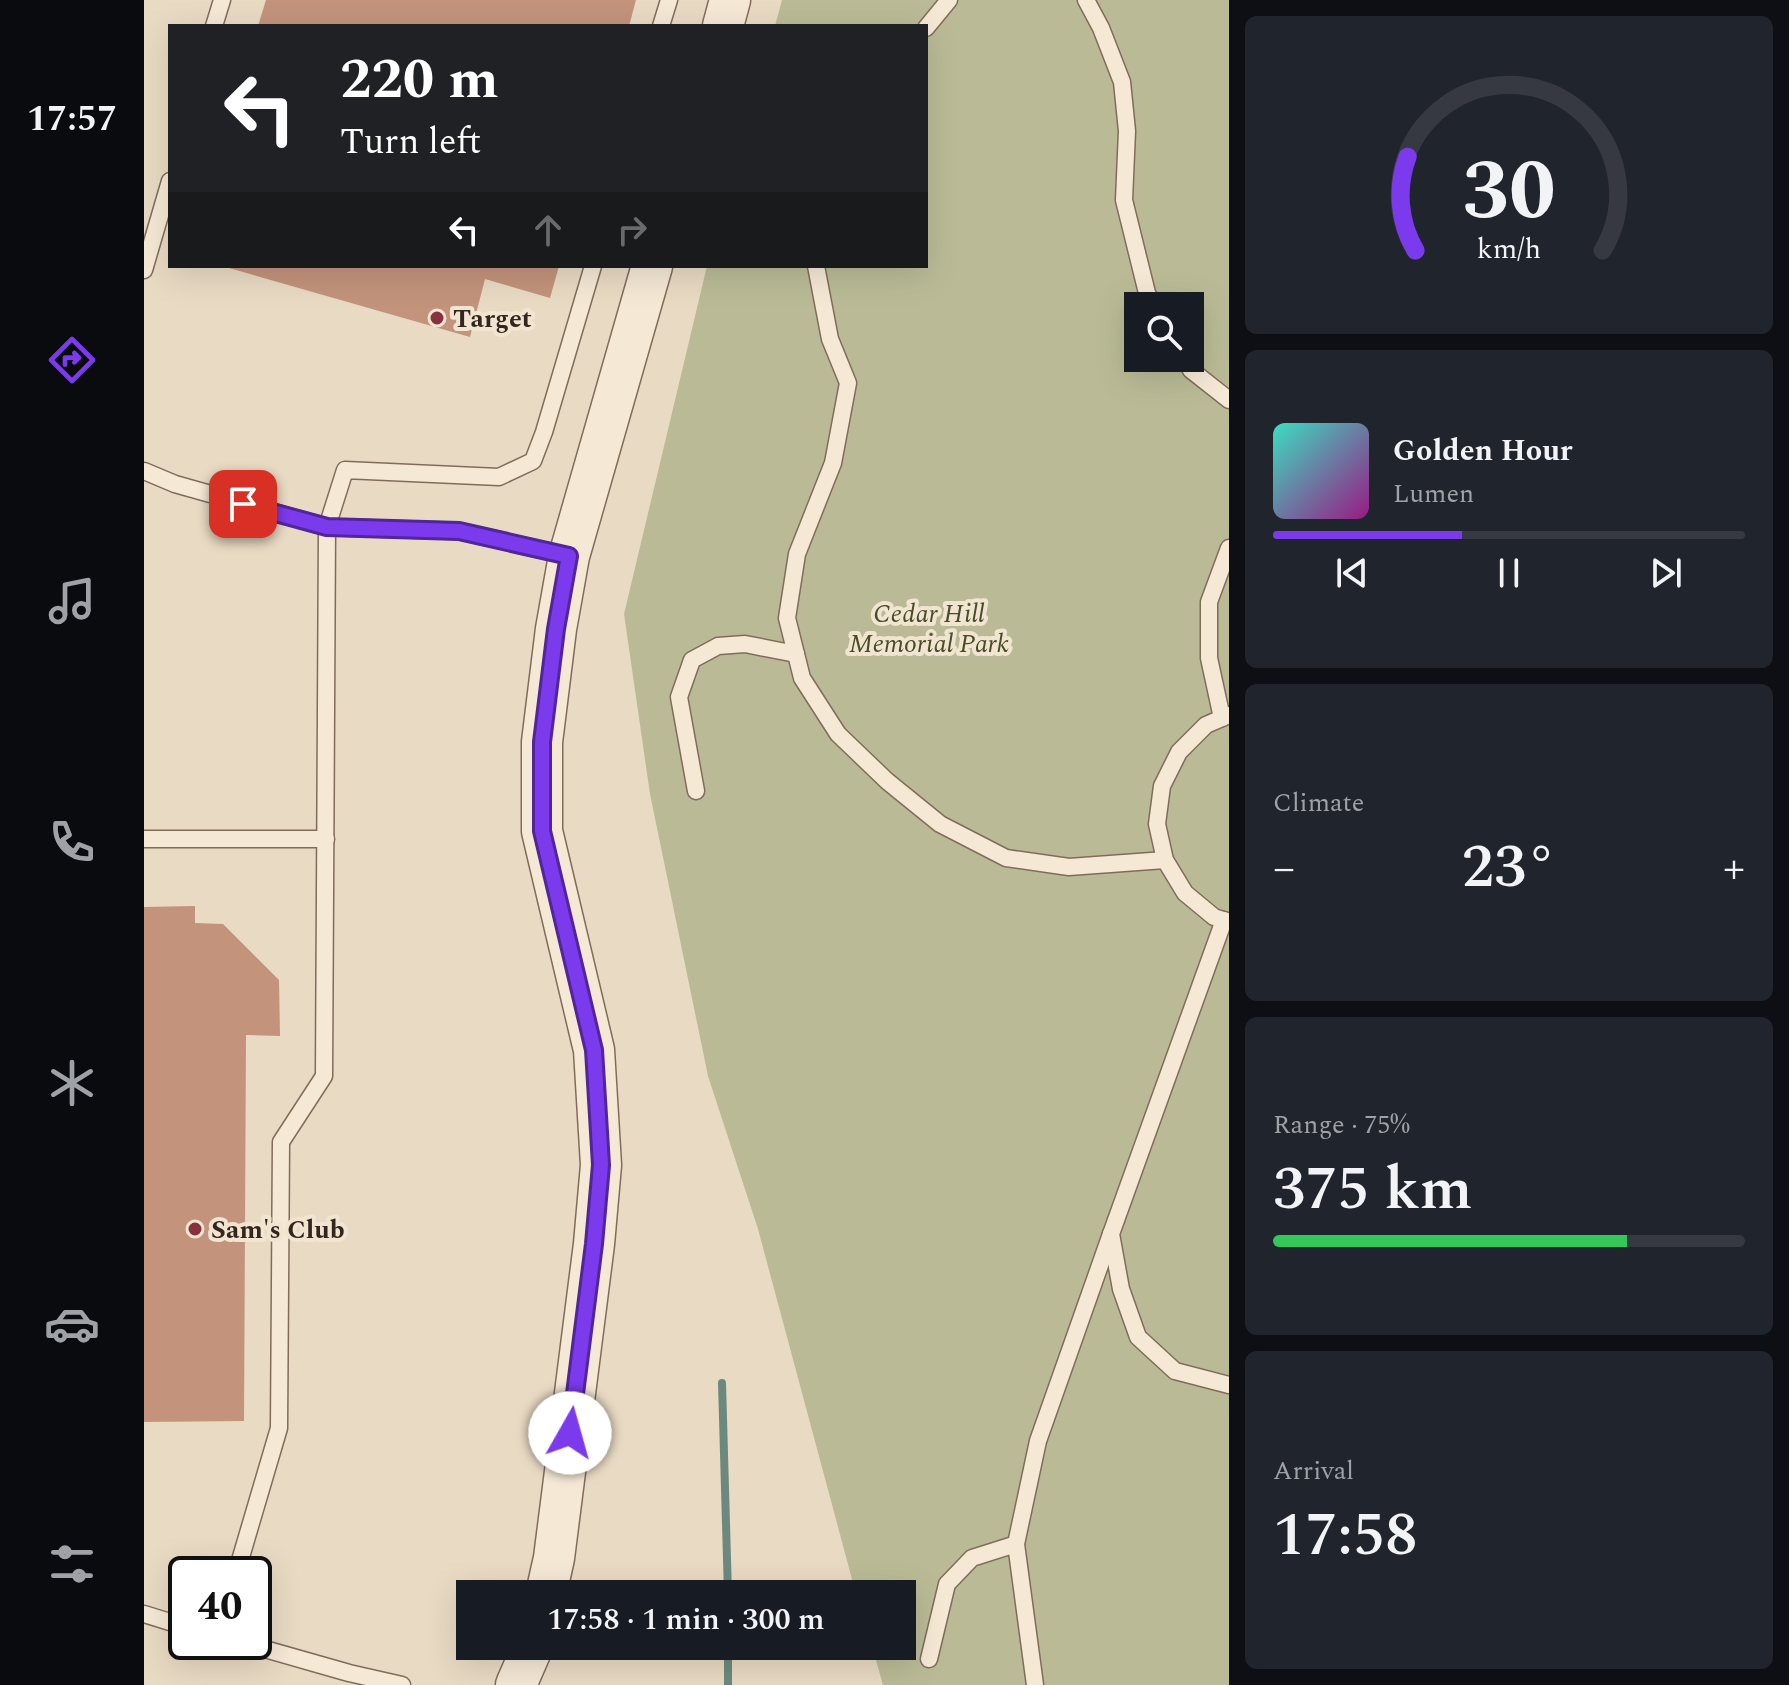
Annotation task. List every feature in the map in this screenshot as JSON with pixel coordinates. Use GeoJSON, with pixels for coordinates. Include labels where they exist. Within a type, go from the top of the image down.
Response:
{"type":"FeatureCollection","features":[{"type":"Feature","properties":{"kind":"street"},"geometry":{"type":"LineString","coordinates":[[724,24],[730,0]]}},
{"type":"Feature","properties":{"kind":"street"},"geometry":{"type":"LineString","coordinates":[[549,1580],[594,1244],[601,1165],[594,1050],[542,831],[542,742],[569,556],[651,268]]}},
{"type":"Feature","properties":{"kind":"street"},"geometry":{"type":"LineString","coordinates":[[516,1685],[527,1660]]}},
{"type":"Feature","properties":{"kind":"lane"},"geometry":{"type":"LineString","coordinates":[[215,24],[222,0]]}},
{"type":"Feature","properties":{"kind":"lane"},"geometry":{"type":"LineString","coordinates":[[662,24],[669,0]]}},
{"type":"Feature","properties":{"kind":"lane"},"geometry":{"type":"LineString","coordinates":[[928,26],[949,0]]}},
{"type":"Feature","properties":{"kind":"lane"},"geometry":{"type":"LineString","coordinates":[[1086,0],[1101,28],[1122,82],[1127,131],[1124,200],[1147,292]]}},
{"type":"Feature","properties":{"kind":"lane"},"geometry":{"type":"LineString","coordinates":[[144,270],[168,188]]}},
{"type":"Feature","properties":{"kind":"lane"},"geometry":{"type":"LineString","coordinates":[[241,1556],[279,1428],[281,1142],[324,1076],[327,527],[345,470],[499,477],[533,461],[592,268]]}},
{"type":"Feature","properties":{"kind":"lane"},"geometry":{"type":"LineString","coordinates":[[816,268],[830,339],[848,383],[833,463],[797,554],[787,618],[802,678],[838,734],[887,781],[940,824],[1006,858],[1069,867],[1165,860]]}},
{"type":"Feature","properties":{"kind":"lane"},"geometry":{"type":"LineString","coordinates":[[1194,372],[1229,400]]}},
{"type":"Feature","properties":{"kind":"lane"},"geometry":{"type":"LineString","coordinates":[[144,471],[175,484],[327,527],[459,531],[569,556]]}},
{"type":"Feature","properties":{"kind":"lane"},"geometry":{"type":"LineString","coordinates":[[1035,1685],[1016,1544],[1038,1441],[1226,921],[1214,917],[1185,893],[1165,860],[1157,824],[1162,786],[1179,752],[1206,725],[1226,716],[1209,658],[1209,602],[1229,548]]}},
{"type":"Feature","properties":{"kind":"lane"},"geometry":{"type":"LineString","coordinates":[[696,791],[679,697],[692,660],[718,646],[745,644],[796,654]]}},
{"type":"Feature","properties":{"kind":"lane"},"geometry":{"type":"LineString","coordinates":[[144,839],[326,839]]}},
{"type":"Feature","properties":{"kind":"lane"},"geometry":{"type":"LineString","coordinates":[[1111,1234],[1121,1289],[1138,1337],[1175,1371],[1229,1385]]}},
{"type":"Feature","properties":{"kind":"lane"},"geometry":{"type":"LineString","coordinates":[[929,1659],[947,1584],[972,1558],[1016,1544]]}},
{"type":"Feature","properties":{"kind":"lane"},"geometry":{"type":"LineString","coordinates":[[144,1614],[168,1621]]}},
{"type":"Feature","properties":{"kind":"lane"},"geometry":{"type":"LineString","coordinates":[[272,1651],[402,1685]]}},
{"type":"Feature","properties":{"kind":"green space","name":"Cedar Hill Memorial Park"},"geometry":{"type":"Polygon","coordinates":[[[782,0],[1229,0],[1229,1685],[883,1685],[876,1660],[916,1660],[916,1580],[852,1580],[758,1229],[708,1076],[650,794],[624,614],[707,268],[928,268],[928,24],[776,24],[782,0]]]}},
{"type":"Feature","properties":{"kind":"building"},"geometry":{"type":"Polygon","coordinates":[[[266,0],[636,0],[630,24],[259,24],[266,0]]]}},
{"type":"Feature","properties":{"kind":"building","name":"Target"},"geometry":{"type":"Polygon","coordinates":[[[229,268],[558,268],[550,298],[485,279],[470,337],[229,268]]]}},
{"type":"Feature","properties":{"kind":"building","name":"Sam's Club"},"geometry":{"type":"Polygon","coordinates":[[[195,906],[195,923],[223,924],[279,980],[280,1036],[246,1035],[244,1421],[144,1422],[144,907],[195,906]]]}},
{"type":"Feature","properties":{"kind":"waterway"},"geometry":{"type":"LineString","coordinates":[[722,1383],[728,1580]]}},
{"type":"Feature","properties":{"kind":"waterway"},"geometry":{"type":"LineString","coordinates":[[728,1660],[728,1685]]}},
{"type":"Feature","properties":{"kind":"place","name":"Target"},"geometry":{"type":"Point","coordinates":[437,318]}},
{"type":"Feature","properties":{"kind":"place","name":"Sam's Club"},"geometry":{"type":"Point","coordinates":[195,1229]}},
{"type":"Feature","properties":{"kind":"route"},"geometry":{"type":"LineString","coordinates":[[243,504],[327,527],[459,531],[569,556],[542,742],[542,831],[594,1050],[601,1165],[570,1433]]}}]}
